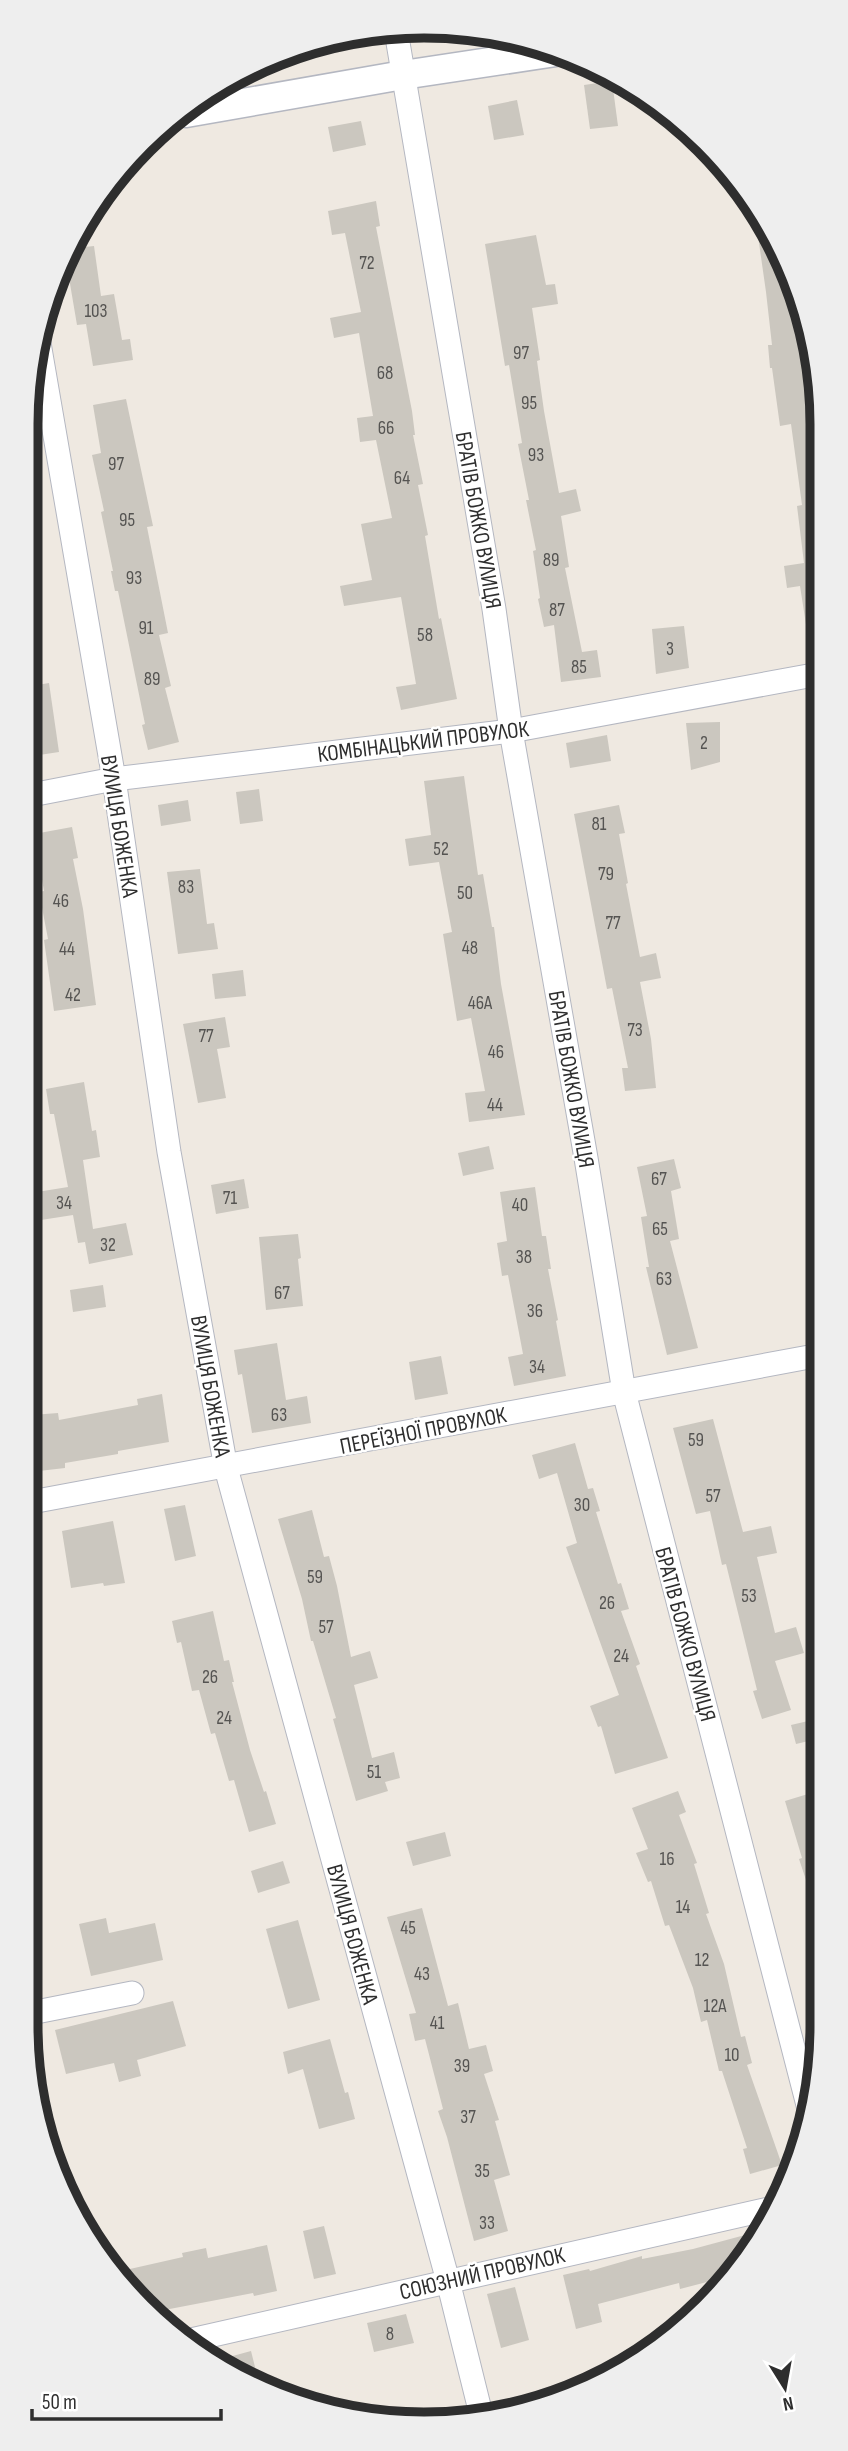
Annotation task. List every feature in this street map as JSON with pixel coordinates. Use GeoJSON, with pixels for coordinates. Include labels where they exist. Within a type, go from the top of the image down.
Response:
{"type":"FeatureCollection","features":[{"type":"Feature","properties":{"kind":"street","name":"БРАТІВ БОЖКО ВУЛИЦЯ"},"geometry":{"type":"LineString","coordinates":[[397,39],[494,609],[511,731],[584,1144],[624,1392],[804,2090]]}},
{"type":"Feature","properties":{"kind":"street"},"geometry":{"type":"LineString","coordinates":[[197,112],[403,75],[535,55]]}},
{"type":"Feature","properties":{"kind":"street","name":"ВУЛИЦЯ БОЖЕНКА"},"geometry":{"type":"LineString","coordinates":[[43,367],[114,779],[169,1152],[226,1468],[448,2281],[480,2408]]}},
{"type":"Feature","properties":{"kind":"street","name":"КОМБІНАЦЬКИЙ ПРОВУЛОК"},"geometry":{"type":"LineString","coordinates":[[38,794],[114,779],[511,731],[810,676]]}},
{"type":"Feature","properties":{"kind":"street","name":"ПЕРЕЇЗНОЇ ПРОВУЛОК"},"geometry":{"type":"LineString","coordinates":[[38,1501],[226,1468],[810,1357]]}},
{"type":"Feature","properties":{"kind":"street"},"geometry":{"type":"LineString","coordinates":[[38,2012],[132,1993]]}},
{"type":"Feature","properties":{"kind":"street","name":"СОЮЗНИЙ ПРОВУЛОК"},"geometry":{"type":"LineString","coordinates":[[197,2339],[763,2210]]}},
{"type":"Feature","properties":{"kind":"building"},"geometry":{"type":"Polygon","coordinates":[[[603,82],[613,88],[618,126],[590,129],[584,85],[603,82]]]}},
{"type":"Feature","properties":{"kind":"building"},"geometry":{"type":"Polygon","coordinates":[[[517,100],[524,135],[494,140],[488,106],[517,100]]]}},
{"type":"Feature","properties":{"kind":"building"},"geometry":{"type":"Polygon","coordinates":[[[361,121],[366,145],[333,152],[328,127],[361,121]]]}},
{"type":"Feature","properties":{"kind":"building"},"geometry":{"type":"Polygon","coordinates":[[[376,201],[380,226],[376,227],[412,411],[413,435],[423,484],[418,485],[428,535],[425,536],[439,619],[441,618],[457,699],[401,710],[396,687],[416,684],[401,597],[344,606],[340,586],[372,580],[361,524],[392,518],[376,440],[360,442],[357,418],[373,416],[359,333],[334,338],[330,318],[361,312],[345,233],[332,235],[328,211],[376,201]]]}},
{"type":"Feature","properties":{"kind":"building"},"geometry":{"type":"Polygon","coordinates":[[[757,230],[789,300],[806,374],[810,424],[810,631],[807,631],[800,586],[787,588],[784,566],[804,563],[797,506],[802,505],[791,424],[780,426],[770,368],[768,345],[772,345],[757,230]]]}},
{"type":"Feature","properties":{"kind":"building"},"geometry":{"type":"Polygon","coordinates":[[[536,235],[546,285],[555,284],[558,304],[532,308],[544,411],[559,493],[576,489],[581,511],[561,516],[569,567],[565,568],[582,652],[597,650],[601,677],[561,682],[554,625],[544,627],[538,599],[533,551],[536,550],[518,444],[522,443],[509,365],[505,366],[485,244],[536,235]]]}},
{"type":"Feature","properties":{"kind":"building"},"geometry":{"type":"Polygon","coordinates":[[[94,246],[101,296],[114,294],[122,340],[130,339],[133,360],[93,366],[86,324],[77,325],[68,275],[81,247],[94,246]]]}},
{"type":"Feature","properties":{"kind":"building"},"geometry":{"type":"Polygon","coordinates":[[[126,399],[153,526],[147,527],[168,633],[159,635],[171,686],[165,688],[179,742],[148,750],[118,591],[115,591],[111,571],[101,512],[104,511],[92,455],[101,453],[93,405],[126,399]]]}},
{"type":"Feature","properties":{"kind":"building"},"geometry":{"type":"Polygon","coordinates":[[[684,626],[689,668],[656,674],[652,629],[684,626]]]}},
{"type":"Feature","properties":{"kind":"building"},"geometry":{"type":"Polygon","coordinates":[[[49,683],[59,752],[38,755],[38,685],[49,683]]]}},
{"type":"Feature","properties":{"kind":"building"},"geometry":{"type":"Polygon","coordinates":[[[720,722],[720,762],[691,770],[686,723],[720,722]]]}},
{"type":"Feature","properties":{"kind":"building"},"geometry":{"type":"Polygon","coordinates":[[[607,735],[611,761],[570,768],[566,743],[607,735]]]}},
{"type":"Feature","properties":{"kind":"building"},"geometry":{"type":"Polygon","coordinates":[[[464,776],[478,875],[483,874],[494,927],[501,984],[525,1115],[469,1122],[465,1093],[485,1091],[471,1018],[457,1021],[443,934],[452,932],[439,862],[409,866],[405,839],[431,835],[424,781],[464,776]]]}},
{"type":"Feature","properties":{"kind":"building"},"geometry":{"type":"Polygon","coordinates":[[[259,789],[263,821],[240,824],[236,792],[259,789]]]}},
{"type":"Feature","properties":{"kind":"building"},"geometry":{"type":"Polygon","coordinates":[[[188,800],[191,821],[161,826],[158,805],[188,800]]]}},
{"type":"Feature","properties":{"kind":"building"},"geometry":{"type":"Polygon","coordinates":[[[619,805],[625,833],[619,834],[640,957],[656,953],[661,978],[640,982],[651,1039],[656,1088],[625,1091],[622,1068],[628,1068],[612,988],[607,989],[574,814],[619,805]]]}},
{"type":"Feature","properties":{"kind":"building"},"geometry":{"type":"Polygon","coordinates":[[[72,827],[78,858],[73,859],[96,1005],[54,1011],[44,940],[48,939],[39,892],[44,891],[38,857],[38,833],[72,827]]]}},
{"type":"Feature","properties":{"kind":"building"},"geometry":{"type":"Polygon","coordinates":[[[200,869],[207,924],[214,923],[218,949],[178,954],[167,872],[200,869]]]}},
{"type":"Feature","properties":{"kind":"building"},"geometry":{"type":"Polygon","coordinates":[[[243,970],[246,996],[215,999],[212,974],[243,970]]]}},
{"type":"Feature","properties":{"kind":"building"},"geometry":{"type":"Polygon","coordinates":[[[225,1017],[230,1047],[217,1049],[226,1098],[198,1103],[183,1024],[225,1017]]]}},
{"type":"Feature","properties":{"kind":"building"},"geometry":{"type":"Polygon","coordinates":[[[84,1082],[92,1131],[96,1130],[100,1157],[83,1160],[93,1229],[126,1223],[133,1255],[89,1264],[85,1242],[78,1243],[73,1215],[41,1220],[38,1192],[68,1187],[54,1114],[50,1114],[46,1089],[84,1082]]]}},
{"type":"Feature","properties":{"kind":"building"},"geometry":{"type":"Polygon","coordinates":[[[489,1146],[494,1169],[463,1176],[458,1153],[489,1146]]]}},
{"type":"Feature","properties":{"kind":"building"},"geometry":{"type":"Polygon","coordinates":[[[674,1159],[681,1188],[671,1191],[679,1239],[670,1241],[698,1348],[667,1355],[646,1267],[649,1267],[641,1217],[647,1216],[637,1167],[674,1159]]]}},
{"type":"Feature","properties":{"kind":"building"},"geometry":{"type":"Polygon","coordinates":[[[244,1179],[249,1208],[216,1214],[211,1185],[244,1179]]]}},
{"type":"Feature","properties":{"kind":"building"},"geometry":{"type":"Polygon","coordinates":[[[535,1187],[542,1236],[546,1236],[551,1269],[548,1269],[566,1376],[514,1386],[508,1357],[523,1354],[508,1275],[502,1276],[497,1243],[507,1241],[500,1192],[535,1187]]]}},
{"type":"Feature","properties":{"kind":"building"},"geometry":{"type":"Polygon","coordinates":[[[298,1234],[303,1306],[266,1310],[259,1237],[298,1234]]]}},
{"type":"Feature","properties":{"kind":"building"},"geometry":{"type":"Polygon","coordinates":[[[103,1285],[106,1307],[73,1312],[70,1290],[103,1285]]]}},
{"type":"Feature","properties":{"kind":"building"},"geometry":{"type":"Polygon","coordinates":[[[277,1343],[286,1400],[307,1396],[311,1423],[252,1433],[242,1374],[238,1375],[234,1350],[277,1343]]]}},
{"type":"Feature","properties":{"kind":"building"},"geometry":{"type":"Polygon","coordinates":[[[441,1356],[448,1394],[415,1400],[409,1362],[441,1356]]]}},
{"type":"Feature","properties":{"kind":"building"},"geometry":{"type":"Polygon","coordinates":[[[162,1394],[169,1442],[65,1463],[65,1468],[39,1471],[38,1415],[58,1413],[59,1420],[138,1405],[137,1399],[162,1394]]]}},
{"type":"Feature","properties":{"kind":"building"},"geometry":{"type":"Polygon","coordinates":[[[713,1419],[743,1532],[771,1526],[777,1553],[757,1557],[775,1633],[796,1627],[804,1653],[775,1661],[791,1710],[762,1719],[753,1691],[757,1690],[726,1564],[722,1565],[710,1511],[696,1514],[673,1428],[713,1419]]]}},
{"type":"Feature","properties":{"kind":"building"},"geometry":{"type":"Polygon","coordinates":[[[575,1443],[588,1489],[593,1488],[600,1511],[596,1512],[618,1584],[621,1583],[629,1609],[621,1611],[640,1664],[636,1666],[668,1758],[615,1774],[601,1726],[598,1727],[590,1706],[619,1695],[566,1547],[577,1543],[557,1473],[539,1479],[532,1455],[575,1443]]]}},
{"type":"Feature","properties":{"kind":"building"},"geometry":{"type":"Polygon","coordinates":[[[185,1505],[196,1556],[175,1561],[164,1509],[185,1505]]]}},
{"type":"Feature","properties":{"kind":"building"},"geometry":{"type":"Polygon","coordinates":[[[312,1510],[324,1557],[329,1556],[337,1586],[351,1657],[370,1651],[378,1678],[354,1685],[372,1758],[394,1752],[400,1778],[385,1782],[388,1791],[356,1801],[333,1719],[336,1718],[311,1641],[302,1599],[278,1519],[312,1510]]]}},
{"type":"Feature","properties":{"kind":"building"},"geometry":{"type":"Polygon","coordinates":[[[113,1521],[125,1583],[71,1588],[62,1531],[113,1521]]]}},
{"type":"Feature","properties":{"kind":"building"},"geometry":{"type":"Polygon","coordinates":[[[213,1611],[224,1661],[229,1660],[250,1750],[276,1824],[249,1832],[234,1780],[229,1781],[215,1733],[211,1734],[199,1690],[192,1691],[181,1642],[177,1643],[172,1621],[213,1611]]]}},
{"type":"Feature","properties":{"kind":"building"},"geometry":{"type":"Polygon","coordinates":[[[810,1721],[810,1741],[796,1744],[791,1725],[810,1721]]]}},
{"type":"Feature","properties":{"kind":"building"},"geometry":{"type":"Polygon","coordinates":[[[678,1791],[686,1812],[679,1815],[697,1863],[694,1864],[709,1913],[706,1914],[724,1964],[741,2037],[745,2036],[752,2063],[747,2065],[782,2165],[750,2174],[743,2149],[747,2148],[722,2071],[719,2071],[707,2020],[701,2022],[693,1988],[669,1925],[665,1926],[651,1881],[648,1882],[636,1853],[648,1849],[632,1808],[678,1791]]]}},
{"type":"Feature","properties":{"kind":"building"},"geometry":{"type":"Polygon","coordinates":[[[810,1793],[810,1892],[799,1859],[802,1858],[785,1801],[810,1793]]]}},
{"type":"Feature","properties":{"kind":"building"},"geometry":{"type":"Polygon","coordinates":[[[445,1832],[451,1856],[413,1866],[406,1842],[445,1832]]]}},
{"type":"Feature","properties":{"kind":"building"},"geometry":{"type":"Polygon","coordinates":[[[283,1861],[290,1883],[258,1893],[251,1871],[283,1861]]]}},
{"type":"Feature","properties":{"kind":"building"},"geometry":{"type":"Polygon","coordinates":[[[422,1908],[448,2006],[458,2003],[469,2049],[486,2045],[493,2071],[484,2074],[499,2120],[495,2121],[510,2175],[494,2180],[508,2231],[474,2241],[438,2111],[443,2109],[425,2039],[415,2041],[409,2014],[416,2013],[387,1917],[422,1908]]]}},
{"type":"Feature","properties":{"kind":"building"},"geometry":{"type":"Polygon","coordinates":[[[106,1918],[109,1933],[155,1923],[163,1960],[91,1976],[79,1924],[106,1918]]]}},
{"type":"Feature","properties":{"kind":"building"},"geometry":{"type":"Polygon","coordinates":[[[298,1920],[320,2000],[288,2009],[266,1929],[298,1920]]]}},
{"type":"Feature","properties":{"kind":"building"},"geometry":{"type":"Polygon","coordinates":[[[173,2001],[186,2046],[137,2060],[141,2076],[119,2082],[114,2063],[66,2074],[55,2030],[173,2001]]]}},
{"type":"Feature","properties":{"kind":"building"},"geometry":{"type":"Polygon","coordinates":[[[330,2039],[355,2119],[319,2129],[303,2069],[288,2074],[283,2052],[330,2039]]]}},
{"type":"Feature","properties":{"kind":"building"},"geometry":{"type":"Polygon","coordinates":[[[324,2226],[336,2274],[314,2279],[303,2231],[324,2226]]]}},
{"type":"Feature","properties":{"kind":"building"},"geometry":{"type":"Polygon","coordinates":[[[745,2235],[746,2239],[715,2280],[680,2289],[679,2283],[598,2304],[602,2322],[576,2329],[563,2275],[589,2269],[590,2271],[642,2256],[642,2259],[745,2235]]]}},
{"type":"Feature","properties":{"kind":"building"},"geometry":{"type":"Polygon","coordinates":[[[267,2245],[277,2291],[163,2310],[125,2270],[183,2257],[182,2253],[206,2248],[208,2258],[267,2245]]]}},
{"type":"Feature","properties":{"kind":"building"},"geometry":{"type":"Polygon","coordinates":[[[515,2287],[529,2340],[501,2348],[487,2294],[515,2287]]]}},
{"type":"Feature","properties":{"kind":"building"},"geometry":{"type":"Polygon","coordinates":[[[406,2314],[414,2343],[374,2352],[367,2323],[406,2314]]]}},
{"type":"Feature","properties":{"kind":"building"},"geometry":{"type":"Polygon","coordinates":[[[251,2351],[257,2375],[253,2373],[226,2358],[251,2351]]]}}]}
